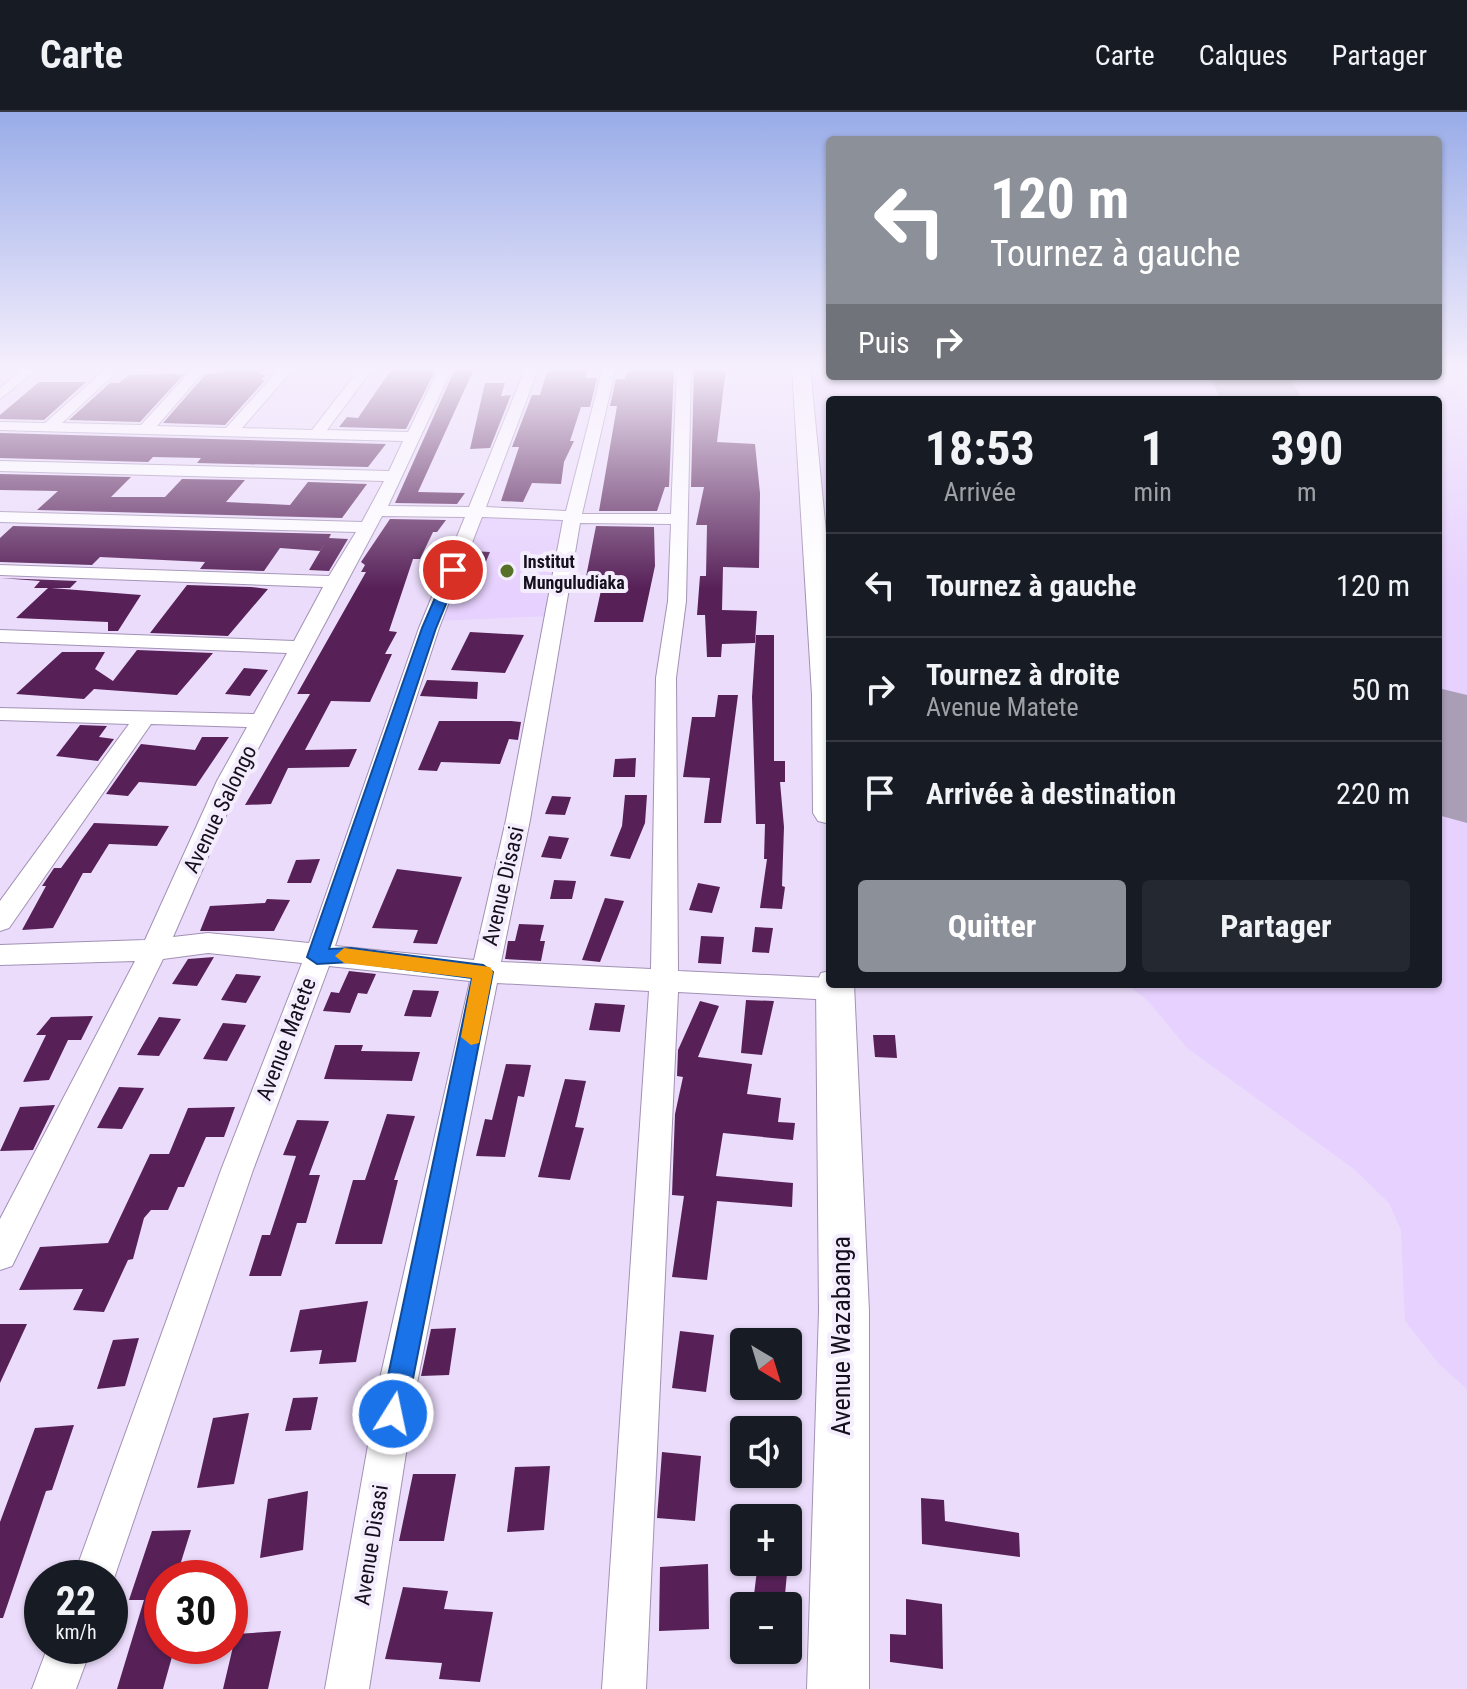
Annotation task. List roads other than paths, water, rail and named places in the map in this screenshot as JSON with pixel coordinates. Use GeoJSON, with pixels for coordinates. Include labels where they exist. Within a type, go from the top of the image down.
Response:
{"type":"FeatureCollection","features":[{"type":"Feature","properties":{"kind":"main road"},"geometry":{"type":"LineString","coordinates":[[807,441],[826,682]]}},
{"type":"Feature","properties":{"kind":"main road","name":"Avenue Wazabanga"},"geometry":{"type":"LineString","coordinates":[[835,988],[844,1311],[838,1689]]}},
{"type":"Feature","properties":{"kind":"street","name":"Avenue Salongo"},"geometry":{"type":"LineString","coordinates":[[0,1254],[154,950],[229,781],[372,519],[408,441]]}},
{"type":"Feature","properties":{"kind":"street","name":"Avenue Matete"},"geometry":{"type":"LineString","coordinates":[[100,1560],[237,1170],[305,996],[429,628],[505,441]]}},
{"type":"Feature","properties":{"kind":"street","name":"Avenue Disasi"},"geometry":{"type":"LineString","coordinates":[[347,1689],[398,1383],[529,765],[572,519],[592,441]]}},
{"type":"Feature","properties":{"kind":"street"},"geometry":{"type":"LineString","coordinates":[[624,1689],[649,1295],[669,765],[666,678],[677,601],[682,441]]}},
{"type":"Feature","properties":{"kind":"street"},"geometry":{"type":"LineString","coordinates":[[0,466],[393,476]]}},
{"type":"Feature","properties":{"kind":"street"},"geometry":{"type":"LineString","coordinates":[[0,517],[372,519],[478,512],[546,512],[572,519],[680,519]]}},
{"type":"Feature","properties":{"kind":"street"},"geometry":{"type":"LineString","coordinates":[[0,570],[335,582]]}},
{"type":"Feature","properties":{"kind":"street"},"geometry":{"type":"LineString","coordinates":[[0,636],[300,647]]}},
{"type":"Feature","properties":{"kind":"street"},"geometry":{"type":"LineString","coordinates":[[0,714],[263,721]]}},
{"type":"Feature","properties":{"kind":"street"},"geometry":{"type":"LineString","coordinates":[[0,921],[143,720]]}},
{"type":"Feature","properties":{"kind":"street"},"geometry":{"type":"LineString","coordinates":[[0,955],[154,950],[208,943],[317,957],[351,955],[483,972],[663,982],[826,986]]}},
{"type":"Feature","properties":{"kind":"street"},"geometry":{"type":"LineString","coordinates":[[54,1689],[63,1664]]}},
{"type":"Feature","properties":{"kind":"place","name":"Institut Munguludiaka"},"geometry":{"type":"Point","coordinates":[507,571]}}]}
